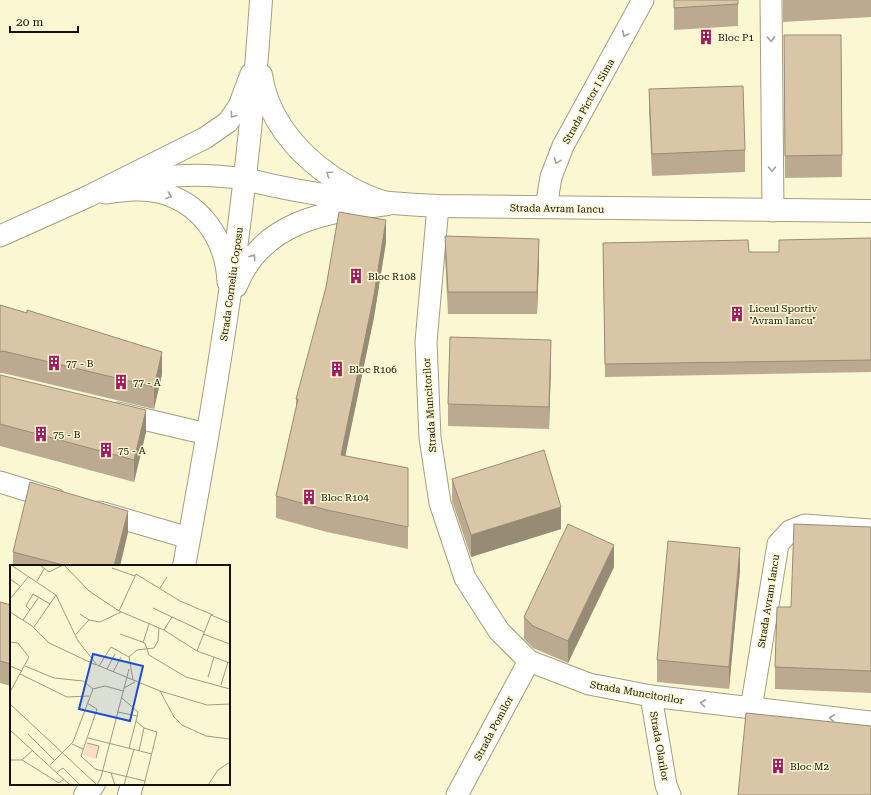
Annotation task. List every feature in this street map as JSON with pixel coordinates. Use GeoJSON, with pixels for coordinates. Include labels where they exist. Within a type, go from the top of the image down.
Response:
{"type":"FeatureCollection","features":[{"type":"Feature","properties":{"kind":"main road","name":"Strada Corneliu Coposu"},"geometry":{"type":"LineString","coordinates":[[184,565],[229,304],[245,180],[258,53],[261,0]]}},
{"type":"Feature","properties":{"kind":"main road"},"geometry":{"type":"LineString","coordinates":[[258,53],[263,87],[271,111],[287,136],[327,174],[355,191],[388,204]]}},
{"type":"Feature","properties":{"kind":"main road","name":"Strada Avram Iancu"},"geometry":{"type":"LineString","coordinates":[[245,180],[309,193],[388,204],[773,211],[871,211]]}},
{"type":"Feature","properties":{"kind":"main road"},"geometry":{"type":"LineString","coordinates":[[229,304],[242,273],[258,249],[278,235],[303,221],[338,211],[388,204]]}},
{"type":"Feature","properties":{"kind":"main road"},"geometry":{"type":"LineString","coordinates":[[85,795],[93,785]]}},
{"type":"Feature","properties":{"kind":"main road"},"geometry":{"type":"LineString","coordinates":[[130,795],[132,785]]}},
{"type":"Feature","properties":{"kind":"street","name":"Strada Pictor I Sima"},"geometry":{"type":"LineString","coordinates":[[546,207],[551,177],[563,146],[643,0]]}},
{"type":"Feature","properties":{"kind":"street"},"geometry":{"type":"LineString","coordinates":[[771,0],[773,211]]}},
{"type":"Feature","properties":{"kind":"street"},"geometry":{"type":"LineString","coordinates":[[0,236],[89,196],[206,138],[228,122],[239,106],[246,91],[258,53]]}},
{"type":"Feature","properties":{"kind":"street"},"geometry":{"type":"LineString","coordinates":[[89,196],[137,182],[177,176],[214,176],[245,180]]}},
{"type":"Feature","properties":{"kind":"street"},"geometry":{"type":"LineString","coordinates":[[89,196],[131,190],[157,192],[182,201],[198,213],[212,227],[221,244],[228,267],[229,304]]}},
{"type":"Feature","properties":{"kind":"street","name":"Strada Muncitorilor"},"geometry":{"type":"LineString","coordinates":[[438,206],[426,342],[430,438],[440,503],[465,578],[499,631],[529,661],[590,684],[651,696],[871,722]]}},
{"type":"Feature","properties":{"kind":"street"},"geometry":{"type":"LineString","coordinates":[[100,408],[207,434]]}},
{"type":"Feature","properties":{"kind":"street"},"geometry":{"type":"LineString","coordinates":[[0,482],[189,538]]}},
{"type":"Feature","properties":{"kind":"street","name":"Strada Avram Iancu"},"geometry":{"type":"LineString","coordinates":[[751,709],[778,544],[790,531],[805,525],[871,530]]}},
{"type":"Feature","properties":{"kind":"street","name":"Strada Pomilor"},"geometry":{"type":"LineString","coordinates":[[457,795],[529,661]]}},
{"type":"Feature","properties":{"kind":"street","name":"Strada Olarilor"},"geometry":{"type":"LineString","coordinates":[[651,696],[666,785],[670,795]]}},
{"type":"Feature","properties":{"kind":"building"},"geometry":{"type":"Polygon","coordinates":[[[674,0],[738,0],[738,4],[674,8],[674,0]]]}},
{"type":"Feature","properties":{"kind":"building"},"geometry":{"type":"Polygon","coordinates":[[[784,35],[841,35],[842,155],[785,156],[784,35]]]}},
{"type":"Feature","properties":{"kind":"building"},"geometry":{"type":"Polygon","coordinates":[[[743,86],[745,150],[652,154],[649,89],[743,86]]]}},
{"type":"Feature","properties":{"kind":"building"},"geometry":{"type":"Polygon","coordinates":[[[339,212],[386,220],[374,295],[341,455],[408,468],[408,527],[327,510],[276,496],[298,399],[296,399],[326,287],[339,212]]]}},
{"type":"Feature","properties":{"kind":"building"},"geometry":{"type":"Polygon","coordinates":[[[445,236],[539,239],[537,292],[448,292],[445,236]]]}},
{"type":"Feature","properties":{"kind":"building","name":"Liceul Sportiv \"Avram Iancu\""},"geometry":{"type":"Polygon","coordinates":[[[871,238],[871,360],[605,364],[603,243],[748,240],[749,252],[779,252],[779,240],[871,238]]]}},
{"type":"Feature","properties":{"kind":"building"},"geometry":{"type":"Polygon","coordinates":[[[0,305],[27,313],[27,310],[162,352],[154,387],[3,351],[0,352],[0,305]]]}},
{"type":"Feature","properties":{"kind":"building"},"geometry":{"type":"Polygon","coordinates":[[[450,337],[551,340],[549,407],[448,404],[450,337]]]}},
{"type":"Feature","properties":{"kind":"building"},"geometry":{"type":"Polygon","coordinates":[[[0,375],[146,410],[134,460],[0,424],[0,375]]]}},
{"type":"Feature","properties":{"kind":"building"},"geometry":{"type":"Polygon","coordinates":[[[544,450],[561,507],[471,535],[452,479],[544,450]]]}},
{"type":"Feature","properties":{"kind":"building"},"geometry":{"type":"Polygon","coordinates":[[[30,482],[128,511],[114,565],[63,565],[13,552],[30,482]]]}},
{"type":"Feature","properties":{"kind":"building"},"geometry":{"type":"Polygon","coordinates":[[[568,524],[614,545],[568,641],[533,626],[524,617],[568,524]]]}},
{"type":"Feature","properties":{"kind":"building"},"geometry":{"type":"Polygon","coordinates":[[[794,524],[871,527],[871,671],[775,667],[777,607],[791,607],[794,524]]]}},
{"type":"Feature","properties":{"kind":"building"},"geometry":{"type":"Polygon","coordinates":[[[668,541],[740,548],[729,667],[657,660],[668,541]]]}},
{"type":"Feature","properties":{"kind":"building"},"geometry":{"type":"Polygon","coordinates":[[[0,602],[10,605],[10,664],[0,661],[0,602]]]}},
{"type":"Feature","properties":{"kind":"building"},"geometry":{"type":"Polygon","coordinates":[[[746,713],[871,726],[871,795],[738,795],[746,713]]]}},
{"type":"Feature","properties":{"kind":"place","name":"Bloc P1"},"geometry":{"type":"Point","coordinates":[706,37]}},
{"type":"Feature","properties":{"kind":"place","name":"Bloc R108"},"geometry":{"type":"Point","coordinates":[356,276]}},
{"type":"Feature","properties":{"kind":"place","name":"Liceul Sportiv \"Avram Iancu\""},"geometry":{"type":"Point","coordinates":[737,314]}},
{"type":"Feature","properties":{"kind":"place","name":"77 - B"},"geometry":{"type":"Point","coordinates":[54,363]}},
{"type":"Feature","properties":{"kind":"place","name":"Bloc R106"},"geometry":{"type":"Point","coordinates":[337,369]}},
{"type":"Feature","properties":{"kind":"place","name":"77 - A"},"geometry":{"type":"Point","coordinates":[121,382]}},
{"type":"Feature","properties":{"kind":"place","name":"75 - B"},"geometry":{"type":"Point","coordinates":[41,434]}},
{"type":"Feature","properties":{"kind":"place","name":"75 - A"},"geometry":{"type":"Point","coordinates":[106,450]}},
{"type":"Feature","properties":{"kind":"place","name":"Bloc R104"},"geometry":{"type":"Point","coordinates":[309,497]}},
{"type":"Feature","properties":{"kind":"place","name":"Bloc M2"},"geometry":{"type":"Point","coordinates":[778,766]}}]}
